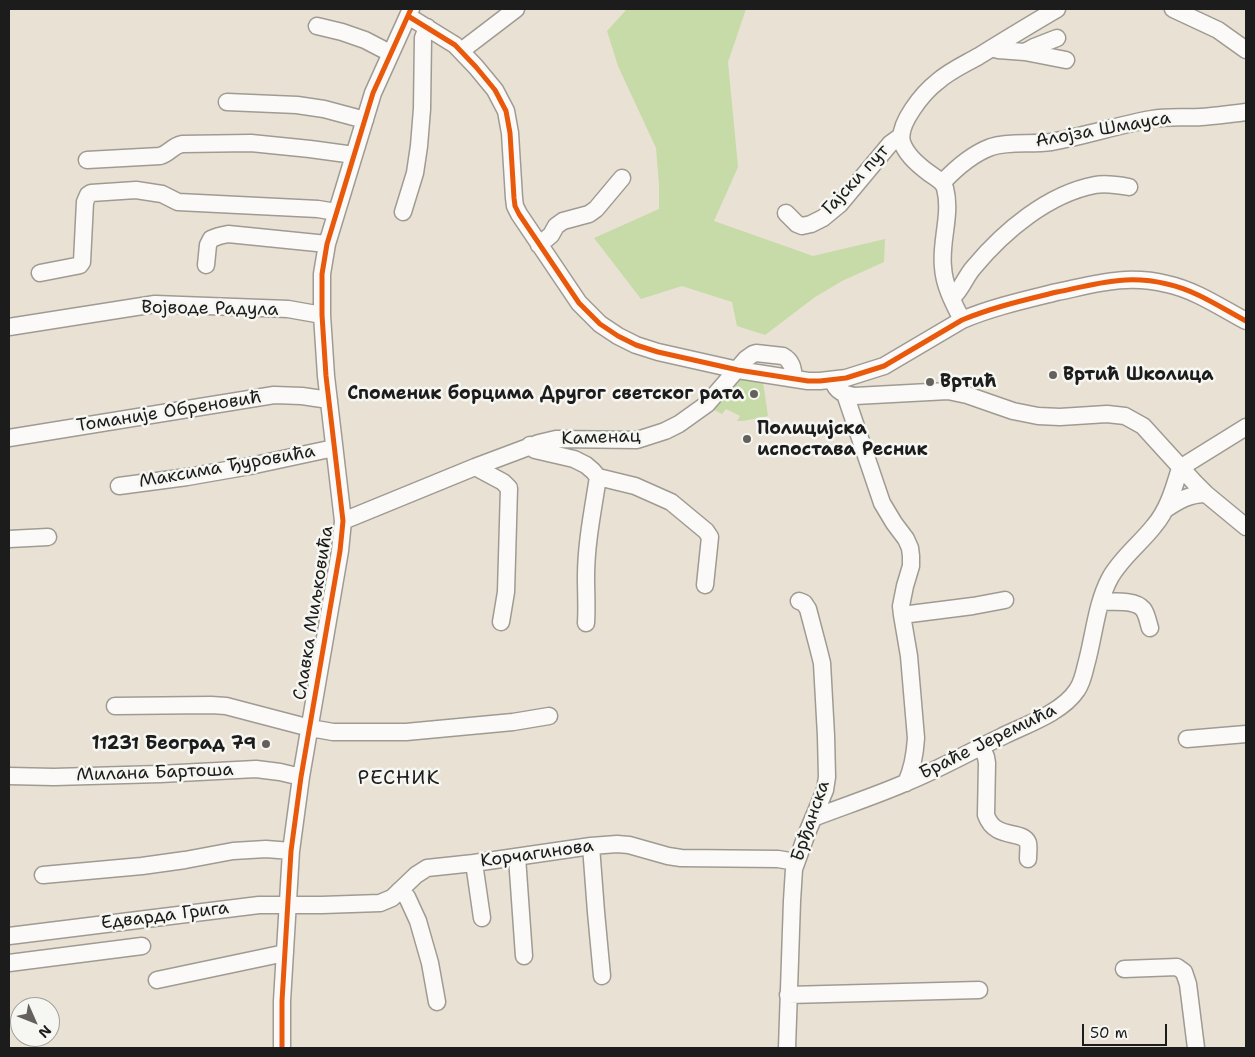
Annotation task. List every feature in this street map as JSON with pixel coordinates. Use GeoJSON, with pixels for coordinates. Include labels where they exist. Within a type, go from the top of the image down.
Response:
{"type":"FeatureCollection","features":[{"type":"Feature","properties":{"kind":"street"},"geometry":{"type":"LineString","coordinates":[[460,50],[516,9]]}},
{"type":"Feature","properties":{"kind":"street","name":"Гајски пут"},"geometry":{"type":"LineString","coordinates":[[942,183],[916,163],[902,143],[901,136],[911,112],[938,80],[1057,9]]}},
{"type":"Feature","properties":{"kind":"street"},"geometry":{"type":"LineString","coordinates":[[1173,9],[1218,30],[1246,50]]}},
{"type":"Feature","properties":{"kind":"street"},"geometry":{"type":"LineString","coordinates":[[410,12],[427,27],[460,50],[488,80],[501,99],[506,111],[510,133],[512,180],[516,206],[539,245],[579,303],[600,324],[647,350],[738,370],[808,381],[833,381],[884,366],[962,320],[974,315],[1009,304],[1090,284],[1127,279],[1141,279],[1183,289],[1246,320]]}},
{"type":"Feature","properties":{"kind":"street","name":"Славка Миљковића"},"geometry":{"type":"LineString","coordinates":[[282,1048],[282,1001],[291,851],[301,778],[340,551],[343,521],[329,400],[322,315],[322,274],[327,244],[372,93],[410,12]]}},
{"type":"Feature","properties":{"kind":"street"},"geometry":{"type":"LineString","coordinates":[[318,26],[365,40],[390,54]]}},
{"type":"Feature","properties":{"kind":"street"},"geometry":{"type":"LineString","coordinates":[[403,212],[415,172],[419,146],[422,109],[423,38],[427,27]]}},
{"type":"Feature","properties":{"kind":"street"},"geometry":{"type":"LineString","coordinates":[[1025,52],[1034,46],[1057,38]]}},
{"type":"Feature","properties":{"kind":"street"},"geometry":{"type":"LineString","coordinates":[[992,48],[1066,60]]}},
{"type":"Feature","properties":{"kind":"street"},"geometry":{"type":"LineString","coordinates":[[227,102],[297,105],[324,109],[364,120]]}},
{"type":"Feature","properties":{"kind":"street","name":"Алојза Шмауса"},"geometry":{"type":"LineString","coordinates":[[942,183],[954,170],[972,156],[991,147],[1052,141],[1154,118],[1200,117],[1246,112]]}},
{"type":"Feature","properties":{"kind":"street","name":"Гајски пут"},"geometry":{"type":"LineString","coordinates":[[786,213],[797,224],[802,226],[823,218],[840,204],[890,144],[901,136]]}},
{"type":"Feature","properties":{"kind":"street"},"geometry":{"type":"LineString","coordinates":[[86,160],[160,156],[167,153],[174,146],[182,144],[251,143],[354,155]]}},
{"type":"Feature","properties":{"kind":"street"},"geometry":{"type":"LineString","coordinates":[[539,245],[563,221],[589,214],[596,209],[622,178]]}},
{"type":"Feature","properties":{"kind":"street"},"geometry":{"type":"LineString","coordinates":[[942,183],[945,188],[947,201],[942,266],[952,298],[962,320]]}},
{"type":"Feature","properties":{"kind":"street"},"geometry":{"type":"LineString","coordinates":[[952,298],[959,292],[973,268],[983,257],[1023,218],[1037,209],[1076,190],[1097,185],[1129,187]]}},
{"type":"Feature","properties":{"kind":"street"},"geometry":{"type":"LineString","coordinates":[[40,273],[76,266],[82,262],[85,202],[91,193],[136,190],[162,194],[178,202],[336,212]]}},
{"type":"Feature","properties":{"kind":"street"},"geometry":{"type":"LineString","coordinates":[[206,265],[208,246],[211,239],[228,234],[327,244]]}},
{"type":"Feature","properties":{"kind":"street","name":"Војводе Радула"},"geometry":{"type":"LineString","coordinates":[[9,327],[155,304],[288,310],[322,315]]}},
{"type":"Feature","properties":{"kind":"street","name":"Каменац"},"geometry":{"type":"LineString","coordinates":[[343,521],[474,466],[530,445],[556,439],[637,440],[665,432],[700,410],[738,370]]}},
{"type":"Feature","properties":{"kind":"street"},"geometry":{"type":"LineString","coordinates":[[833,381],[834,387],[838,392],[855,396],[948,391],[967,395],[1013,411],[1038,416],[1060,417],[1107,414],[1125,416],[1143,426],[1206,494],[1246,527]]}},
{"type":"Feature","properties":{"kind":"street"},"geometry":{"type":"LineString","coordinates":[[845,394],[882,503],[910,548],[911,566],[901,606],[909,656],[916,727],[915,752],[906,783]]}},
{"type":"Feature","properties":{"kind":"street","name":"Томаније Обреновић"},"geometry":{"type":"LineString","coordinates":[[9,438],[274,395],[302,396],[329,400]]}},
{"type":"Feature","properties":{"kind":"street"},"geometry":{"type":"LineString","coordinates":[[1180,468],[1246,427]]}},
{"type":"Feature","properties":{"kind":"street"},"geometry":{"type":"LineString","coordinates":[[530,445],[535,450],[574,459],[586,465],[598,477],[635,486],[671,502],[708,533],[710,541],[705,585]]}},
{"type":"Feature","properties":{"kind":"street","name":"Максима Ђуровића"},"geometry":{"type":"LineString","coordinates":[[119,486],[250,466],[334,448]]}},
{"type":"Feature","properties":{"kind":"street"},"geometry":{"type":"LineString","coordinates":[[474,466],[503,482],[509,488],[506,592],[501,622]]}},
{"type":"Feature","properties":{"kind":"street","name":"Браће Јеремића"},"geometry":{"type":"LineString","coordinates":[[813,818],[906,783],[1041,718],[1066,703],[1077,691],[1081,682],[1101,602],[1111,576],[1154,526],[1166,509],[1180,468]]}},
{"type":"Feature","properties":{"kind":"street"},"geometry":{"type":"LineString","coordinates":[[586,623],[588,550],[598,477]]}},
{"type":"Feature","properties":{"kind":"street","name":"Браће Јеремића"},"geometry":{"type":"LineString","coordinates":[[1166,509],[1184,497],[1206,494]]}},
{"type":"Feature","properties":{"kind":"street"},"geometry":{"type":"LineString","coordinates":[[9,539],[48,537]]}},
{"type":"Feature","properties":{"kind":"street"},"geometry":{"type":"LineString","coordinates":[[902,616],[1005,600]]}},
{"type":"Feature","properties":{"kind":"street","name":"Брђанска"},"geometry":{"type":"LineString","coordinates":[[787,1048],[794,869],[826,783],[824,682],[818,647],[808,609],[804,603],[799,601]]}},
{"type":"Feature","properties":{"kind":"street"},"geometry":{"type":"LineString","coordinates":[[1101,602],[1125,602],[1140,606],[1144,610],[1150,628]]}},
{"type":"Feature","properties":{"kind":"street"},"geometry":{"type":"LineString","coordinates":[[116,706],[226,706],[310,728],[333,732],[406,732],[512,722],[549,716]]}},
{"type":"Feature","properties":{"kind":"street"},"geometry":{"type":"LineString","coordinates":[[1187,739],[1246,734]]}},
{"type":"Feature","properties":{"kind":"street"},"geometry":{"type":"LineString","coordinates":[[981,746],[987,762],[986,815],[988,821],[1000,831],[1024,838],[1028,842],[1028,859]]}},
{"type":"Feature","properties":{"kind":"street","name":"Милана Бартоша"},"geometry":{"type":"LineString","coordinates":[[9,776],[54,777],[256,769],[280,772],[301,778]]}},
{"type":"Feature","properties":{"kind":"street","name":"Корчагинова"},"geometry":{"type":"LineString","coordinates":[[288,905],[380,903],[387,901],[416,874],[431,868],[591,846],[629,845],[681,858],[778,859],[796,862]]}},
{"type":"Feature","properties":{"kind":"street"},"geometry":{"type":"LineString","coordinates":[[591,846],[602,976]]}},
{"type":"Feature","properties":{"kind":"street"},"geometry":{"type":"LineString","coordinates":[[43,875],[142,866],[233,851],[266,849],[291,851]]}},
{"type":"Feature","properties":{"kind":"street"},"geometry":{"type":"LineString","coordinates":[[516,857],[524,956]]}},
{"type":"Feature","properties":{"kind":"street"},"geometry":{"type":"LineString","coordinates":[[474,863],[482,918]]}},
{"type":"Feature","properties":{"kind":"street"},"geometry":{"type":"LineString","coordinates":[[399,891],[407,897],[418,921],[430,963],[437,1002]]}},
{"type":"Feature","properties":{"kind":"street","name":"Едварда Грига"},"geometry":{"type":"LineString","coordinates":[[9,936],[259,905],[288,905]]}},
{"type":"Feature","properties":{"kind":"street"},"geometry":{"type":"LineString","coordinates":[[42,931],[46,958]]}},
{"type":"Feature","properties":{"kind":"street","name":"Едварда Грига"},"geometry":{"type":"LineString","coordinates":[[9,963],[142,946]]}},
{"type":"Feature","properties":{"kind":"street"},"geometry":{"type":"LineString","coordinates":[[157,980],[285,953]]}},
{"type":"Feature","properties":{"kind":"street"},"geometry":{"type":"LineString","coordinates":[[1124,969],[1177,967],[1184,972],[1188,984],[1196,1048]]}},
{"type":"Feature","properties":{"kind":"street"},"geometry":{"type":"LineString","coordinates":[[788,995],[979,990]]}},
{"type":"Feature","properties":{"kind":"green space"},"geometry":{"type":"Polygon","coordinates":[[[627,9],[746,9],[728,62],[738,167],[714,221],[813,256],[885,239],[884,262],[842,281],[815,297],[765,335],[737,326],[732,302],[682,286],[641,299],[594,238],[659,209],[656,148],[618,66],[607,31],[627,9]]]}},
{"type":"Feature","properties":{"kind":"green space"},"geometry":{"type":"Polygon","coordinates":[[[740,379],[763,382],[768,416],[737,421],[740,416],[726,409],[722,414],[710,408],[740,379]]]}},
{"type":"Feature","properties":{"kind":"cycle path"},"geometry":{"type":"LineString","coordinates":[[282,1048],[282,1001],[291,851],[301,777],[340,551],[343,521],[326,376],[322,315],[322,274],[327,244],[373,93],[411,9]]}},
{"type":"Feature","properties":{"kind":"cycle path"},"geometry":{"type":"LineString","coordinates":[[408,16],[455,45],[495,90],[506,111],[510,133],[515,206],[519,214],[579,303],[600,324],[636,345],[658,352],[738,370],[808,381],[846,378],[884,366],[962,320],[974,315],[1057,292],[1098,283],[1124,280],[1152,281],[1188,290],[1246,321]]}},
{"type":"Feature","properties":{"kind":"place","name":"Вртић Школица"},"geometry":{"type":"Point","coordinates":[1053,375]}},
{"type":"Feature","properties":{"kind":"place","name":"Вртић"},"geometry":{"type":"Point","coordinates":[930,382]}},
{"type":"Feature","properties":{"kind":"place","name":"Споменик борцима Другог светског рата"},"geometry":{"type":"Point","coordinates":[754,394]}},
{"type":"Feature","properties":{"kind":"place","name":"Полицијска испостава Ресник"},"geometry":{"type":"Point","coordinates":[747,439]}},
{"type":"Feature","properties":{"kind":"place","name":"11231 Београд 79"},"geometry":{"type":"Point","coordinates":[266,744]}},
{"type":"Feature","properties":{"kind":"district","name":"РЕСНИК"},"geometry":{"type":"Point","coordinates":[399,779]}}]}
